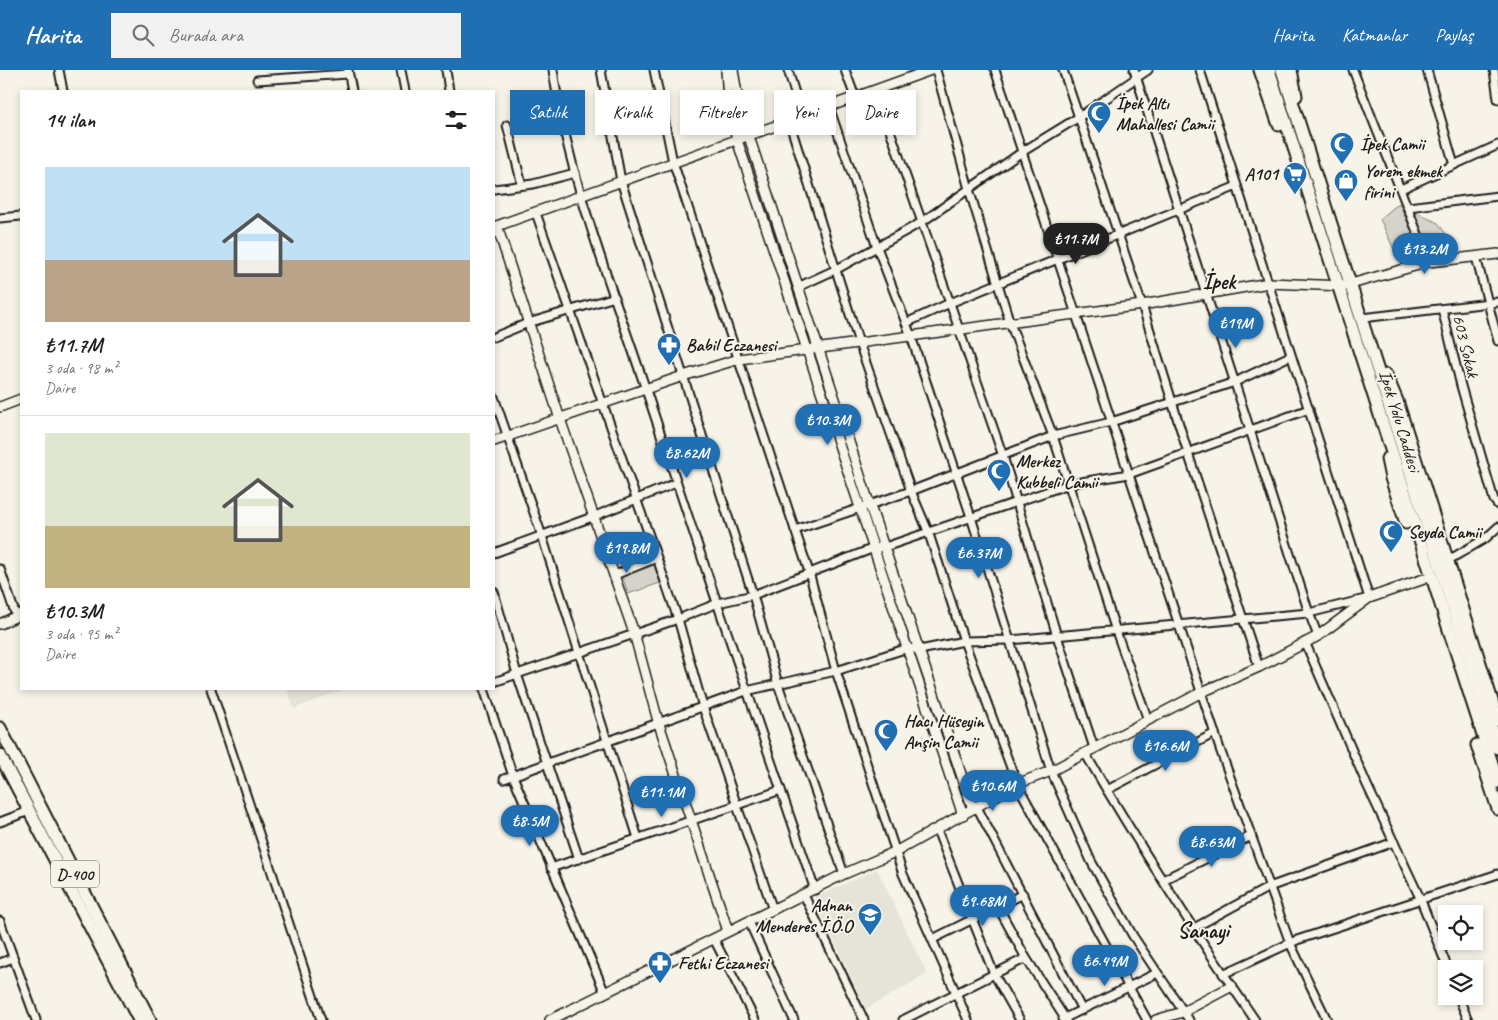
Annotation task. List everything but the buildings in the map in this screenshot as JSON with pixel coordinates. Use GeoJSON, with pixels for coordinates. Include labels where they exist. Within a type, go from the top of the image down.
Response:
{"type":"FeatureCollection","features":[{"type":"Feature","properties":{"kind":"highway"},"geometry":{"type":"LineString","coordinates":[[1260,70],[1292,167],[1314,209]]}},
{"type":"Feature","properties":{"kind":"highway","name":"İpek Yolu Caddesi"},"geometry":{"type":"LineString","coordinates":[[1269,70],[1314,209],[1345,285],[1362,318],[1498,748]]}},
{"type":"Feature","properties":{"kind":"highway","name":"İpek Yolu Caddesi"},"geometry":{"type":"LineString","coordinates":[[1282,70],[1345,285],[1379,410],[1498,782]]}},
{"type":"Feature","properties":{"kind":"highway"},"geometry":{"type":"LineString","coordinates":[[1291,70],[1302,135]]}},
{"type":"Feature","properties":{"kind":"highway"},"geometry":{"type":"LineString","coordinates":[[1362,318],[1397,401],[1498,720]]}},
{"type":"Feature","properties":{"kind":"highway"},"geometry":{"type":"LineString","coordinates":[[1379,410],[1391,478],[1498,809]]}},
{"type":"Feature","properties":{"kind":"highway","name":"D-400"},"geometry":{"type":"LineString","coordinates":[[0,728],[150,1020]]}},
{"type":"Feature","properties":{"kind":"highway","name":"D-400"},"geometry":{"type":"LineString","coordinates":[[0,755],[139,1020]]}},
{"type":"Feature","properties":{"kind":"street"},"geometry":{"type":"LineString","coordinates":[[59,70],[63,90]]}},
{"type":"Feature","properties":{"kind":"street"},"geometry":{"type":"LineString","coordinates":[[401,70],[405,90]]}},
{"type":"Feature","properties":{"kind":"street"},"geometry":{"type":"LineString","coordinates":[[446,70],[449,90]]}},
{"type":"Feature","properties":{"kind":"street"},"geometry":{"type":"LineString","coordinates":[[552,70],[557,102],[575,173],[676,483],[815,890]]}},
{"type":"Feature","properties":{"kind":"street"},"geometry":{"type":"LineString","coordinates":[[601,70],[621,181],[753,595],[778,684],[844,874]]}},
{"type":"Feature","properties":{"kind":"street"},"geometry":{"type":"LineString","coordinates":[[654,70],[673,162],[809,572],[836,670],[903,874],[968,1020]]}},
{"type":"Feature","properties":{"kind":"street"},"geometry":{"type":"LineString","coordinates":[[726,70],[728,100],[737,140],[808,350],[865,505],[885,546],[975,808],[1023,894],[1082,1010]]}},
{"type":"Feature","properties":{"kind":"street"},"geometry":{"type":"LineString","coordinates":[[733,70],[739,106],[819,348],[865,505],[874,548],[963,815]]}},
{"type":"Feature","properties":{"kind":"street"},"geometry":{"type":"LineString","coordinates":[[788,70],[794,90]]}},
{"type":"Feature","properties":{"kind":"street"},"geometry":{"type":"LineString","coordinates":[[845,70],[853,90]]}},
{"type":"Feature","properties":{"kind":"street"},"geometry":{"type":"LineString","coordinates":[[876,90],[931,70]]}},
{"type":"Feature","properties":{"kind":"street"},"geometry":{"type":"LineString","coordinates":[[936,70],[969,189],[1010,323],[1053,436],[1116,631],[1148,720]]}},
{"type":"Feature","properties":{"kind":"street"},"geometry":{"type":"LineString","coordinates":[[995,70],[1215,734],[1290,943],[1327,1020]]}},
{"type":"Feature","properties":{"kind":"street"},"geometry":{"type":"LineString","coordinates":[[1063,70],[1142,305],[1171,401],[1259,667]]}},
{"type":"Feature","properties":{"kind":"street"},"geometry":{"type":"LineString","coordinates":[[1134,70],[1251,430],[1308,613],[1318,636]]}},
{"type":"Feature","properties":{"kind":"street"},"geometry":{"type":"LineString","coordinates":[[800,286],[837,269],[922,222],[1022,152],[1079,118],[1148,70]]}},
{"type":"Feature","properties":{"kind":"street"},"geometry":{"type":"LineString","coordinates":[[1200,70],[1369,598]]}},
{"type":"Feature","properties":{"kind":"street"},"geometry":{"type":"LineString","coordinates":[[1353,70],[1429,262]]}},
{"type":"Feature","properties":{"kind":"street"},"geometry":{"type":"LineString","coordinates":[[1427,70],[1454,165]]}},
{"type":"Feature","properties":{"kind":"street"},"geometry":{"type":"LineString","coordinates":[[1494,70],[1498,99]]}},
{"type":"Feature","properties":{"kind":"street"},"geometry":{"type":"LineString","coordinates":[[257,80],[348,72],[352,90]]}},
{"type":"Feature","properties":{"kind":"street"},"geometry":{"type":"LineString","coordinates":[[507,125],[522,185]]}},
{"type":"Feature","properties":{"kind":"street"},"geometry":{"type":"LineString","coordinates":[[728,931],[658,721],[634,632],[495,227],[774,127]]}},
{"type":"Feature","properties":{"kind":"street"},"geometry":{"type":"LineString","coordinates":[[836,127],[877,247],[911,336],[971,517],[1051,771],[1091,861],[1133,936],[1189,1020]]}},
{"type":"Feature","properties":{"kind":"street"},"geometry":{"type":"LineString","coordinates":[[794,135],[859,343],[911,491],[928,530],[964,641],[1017,784],[1147,1020]]}},
{"type":"Feature","properties":{"kind":"street"},"geometry":{"type":"LineString","coordinates":[[892,135],[1003,456],[1090,751],[1107,790],[1223,974],[1255,1020]]}},
{"type":"Feature","properties":{"kind":"street"},"geometry":{"type":"LineString","coordinates":[[1401,190],[1498,145]]}},
{"type":"Feature","properties":{"kind":"street"},"geometry":{"type":"LineString","coordinates":[[495,188],[522,185],[575,173]]}},
{"type":"Feature","properties":{"kind":"street"},"geometry":{"type":"LineString","coordinates":[[906,323],[950,302],[1058,261],[1238,186]]}},
{"type":"Feature","properties":{"kind":"street"},"geometry":{"type":"LineString","coordinates":[[1408,207],[1498,196]]}},
{"type":"Feature","properties":{"kind":"street"},"geometry":{"type":"LineString","coordinates":[[536,213],[572,310],[602,404],[638,500],[678,619],[703,708],[773,910]]}},
{"type":"Feature","properties":{"kind":"street"},"geometry":{"type":"LineString","coordinates":[[0,218],[20,216]]}},
{"type":"Feature","properties":{"kind":"street"},"geometry":{"type":"LineString","coordinates":[[495,440],[506,435],[560,419],[683,376],[739,359],[1142,305],[1269,283],[1345,285],[1429,262],[1498,254]]}},
{"type":"Feature","properties":{"kind":"street"},"geometry":{"type":"LineString","coordinates":[[1476,257],[1498,341]]}},
{"type":"Feature","properties":{"kind":"street"},"geometry":{"type":"LineString","coordinates":[[495,337],[528,323],[615,297]]}},
{"type":"Feature","properties":{"kind":"street"},"geometry":{"type":"LineString","coordinates":[[1362,318],[1498,302]]}},
{"type":"Feature","properties":{"kind":"street","name":"603 Sokak"},"geometry":{"type":"LineString","coordinates":[[1442,309],[1461,386],[1494,500],[1498,505]]}},
{"type":"Feature","properties":{"kind":"street"},"geometry":{"type":"LineString","coordinates":[[795,530],[911,491],[1053,436],[1111,422],[1171,401],[1235,382],[1290,356]]}},
{"type":"Feature","properties":{"kind":"street"},"geometry":{"type":"LineString","coordinates":[[0,407],[20,399]]}},
{"type":"Feature","properties":{"kind":"street"},"geometry":{"type":"LineString","coordinates":[[495,400],[542,536],[638,838]]}},
{"type":"Feature","properties":{"kind":"street"},"geometry":{"type":"LineString","coordinates":[[495,682],[578,654],[634,632],[678,619],[718,603],[753,595],[874,548],[885,546],[1069,484],[1129,474],[1309,408]]}},
{"type":"Feature","properties":{"kind":"street"},"geometry":{"type":"LineString","coordinates":[[495,553],[638,500],[676,483]]}},
{"type":"Feature","properties":{"kind":"street"},"geometry":{"type":"LineString","coordinates":[[1447,561],[1486,538],[1498,527]]}},
{"type":"Feature","properties":{"kind":"street"},"geometry":{"type":"LineString","coordinates":[[615,575],[657,558]]}},
{"type":"Feature","properties":{"kind":"street"},"geometry":{"type":"LineString","coordinates":[[0,569],[18,615],[0,624]]}},
{"type":"Feature","properties":{"kind":"street"},"geometry":{"type":"LineString","coordinates":[[504,779],[658,721],[703,708],[746,691],[836,670],[908,648],[920,650],[964,641],[1010,640],[1308,613],[1369,598],[1424,579]]}},
{"type":"Feature","properties":{"kind":"street"},"geometry":{"type":"LineString","coordinates":[[495,596],[517,674],[579,859]]}},
{"type":"Feature","properties":{"kind":"street"},"geometry":{"type":"LineString","coordinates":[[550,1020],[844,874],[897,851],[1017,784],[1051,771],[1202,692],[1259,667],[1318,636],[1369,598]]}},
{"type":"Feature","properties":{"kind":"street"},"geometry":{"type":"LineString","coordinates":[[1305,642],[1420,898],[1444,960]]}},
{"type":"Feature","properties":{"kind":"street"},"geometry":{"type":"LineString","coordinates":[[211,690],[322,1020]]}},
{"type":"Feature","properties":{"kind":"street"},"geometry":{"type":"LineString","coordinates":[[484,690],[513,776],[605,993]]}},
{"type":"Feature","properties":{"kind":"street"},"geometry":{"type":"LineString","coordinates":[[1107,790],[1215,734]]}},
{"type":"Feature","properties":{"kind":"street"},"geometry":{"type":"LineString","coordinates":[[551,868],[781,790]]}},
{"type":"Feature","properties":{"kind":"street"},"geometry":{"type":"LineString","coordinates":[[0,822],[30,811]]}},
{"type":"Feature","properties":{"kind":"street"},"geometry":{"type":"LineString","coordinates":[[937,830],[994,974],[1020,1020]]}},
{"type":"Feature","properties":{"kind":"street"},"geometry":{"type":"LineString","coordinates":[[1163,880],[1251,836]]}},
{"type":"Feature","properties":{"kind":"street"},"geometry":{"type":"LineString","coordinates":[[1194,928],[1269,887],[1394,842]]}},
{"type":"Feature","properties":{"kind":"street"},"geometry":{"type":"LineString","coordinates":[[1223,974],[1290,943],[1420,898],[1498,874]]}},
{"type":"Feature","properties":{"kind":"street"},"geometry":{"type":"LineString","coordinates":[[933,939],[1023,894]]}},
{"type":"Feature","properties":{"kind":"street"},"geometry":{"type":"LineString","coordinates":[[804,895],[864,1020]]}},
{"type":"Feature","properties":{"kind":"street"},"geometry":{"type":"LineString","coordinates":[[998,907],[1026,958],[1065,1019],[1157,973]]}},
{"type":"Feature","properties":{"kind":"street"},"geometry":{"type":"LineString","coordinates":[[0,921],[36,1020]]}},
{"type":"Feature","properties":{"kind":"street"},"geometry":{"type":"LineString","coordinates":[[749,922],[794,1020]]}},
{"type":"Feature","properties":{"kind":"street"},"geometry":{"type":"LineString","coordinates":[[714,939],[755,1020]]}},
{"type":"Feature","properties":{"kind":"street"},"geometry":{"type":"LineString","coordinates":[[0,963],[14,958]]}},
{"type":"Feature","properties":{"kind":"street"},"geometry":{"type":"LineString","coordinates":[[903,1020],[956,991],[1026,958]]}},
{"type":"Feature","properties":{"kind":"street"},"geometry":{"type":"LineString","coordinates":[[1156,1020],[1183,1012],[1232,986]]}},
{"type":"Feature","properties":{"kind":"street"},"geometry":{"type":"LineString","coordinates":[[1462,1005],[1468,1020]]}},
{"type":"Feature","properties":{"kind":"shaded area"},"geometry":{"type":"Polygon","coordinates":[[[1399,203],[1421,252],[1397,256],[1380,219],[1399,203]]]}},
{"type":"Feature","properties":{"kind":"shaded area"},"geometry":{"type":"Polygon","coordinates":[[[1415,212],[1438,223],[1457,249],[1428,252],[1415,212]]]}},
{"type":"Feature","properties":{"kind":"shaded area"},"geometry":{"type":"Polygon","coordinates":[[[654,565],[660,583],[628,594],[622,576],[654,565]]]}},
{"type":"Feature","properties":{"kind":"shaded area"},"geometry":{"type":"Polygon","coordinates":[[[287,690],[342,690],[294,709],[287,690]]]}},
{"type":"Feature","properties":{"kind":"shaded area","name":"Adnan Menderes İ.Ö.O"},"geometry":{"type":"Polygon","coordinates":[[[877,869],[927,974],[866,1009],[814,898],[877,869]]]}},
{"type":"Feature","properties":{"kind":"place","name":"İpek Altı Mahallesi Camii"},"geometry":{"type":"Point","coordinates":[1099,134]}},
{"type":"Feature","properties":{"kind":"place","name":"İpek Camii"},"geometry":{"type":"Point","coordinates":[1342,165]}},
{"type":"Feature","properties":{"kind":"place","name":"A101"},"geometry":{"type":"Point","coordinates":[1295,195]}},
{"type":"Feature","properties":{"kind":"place","name":"Yorem ekmek firini"},"geometry":{"type":"Point","coordinates":[1346,202]}},
{"type":"Feature","properties":{"kind":"place","name":"Babil Eczanesi"},"geometry":{"type":"Point","coordinates":[669,366]}},
{"type":"Feature","properties":{"kind":"place","name":"Merkez Kubbeli Camii"},"geometry":{"type":"Point","coordinates":[999,492]}},
{"type":"Feature","properties":{"kind":"place","name":"Seyda Camii"},"geometry":{"type":"Point","coordinates":[1391,553]}},
{"type":"Feature","properties":{"kind":"place","name":"Hacı Hüseyin Anşin Camii"},"geometry":{"type":"Point","coordinates":[886,752]}},
{"type":"Feature","properties":{"kind":"place","name":"Adnan Menderes İ.Ö.O"},"geometry":{"type":"Point","coordinates":[870,936]}},
{"type":"Feature","properties":{"kind":"place","name":"Fethi Eczanesi"},"geometry":{"type":"Point","coordinates":[660,984]}},
{"type":"Feature","properties":{"kind":"district","name":"İpek"},"geometry":{"type":"Point","coordinates":[1219,281]}},
{"type":"Feature","properties":{"kind":"district","name":"Sanayi"},"geometry":{"type":"Point","coordinates":[1203,930]}}]}
